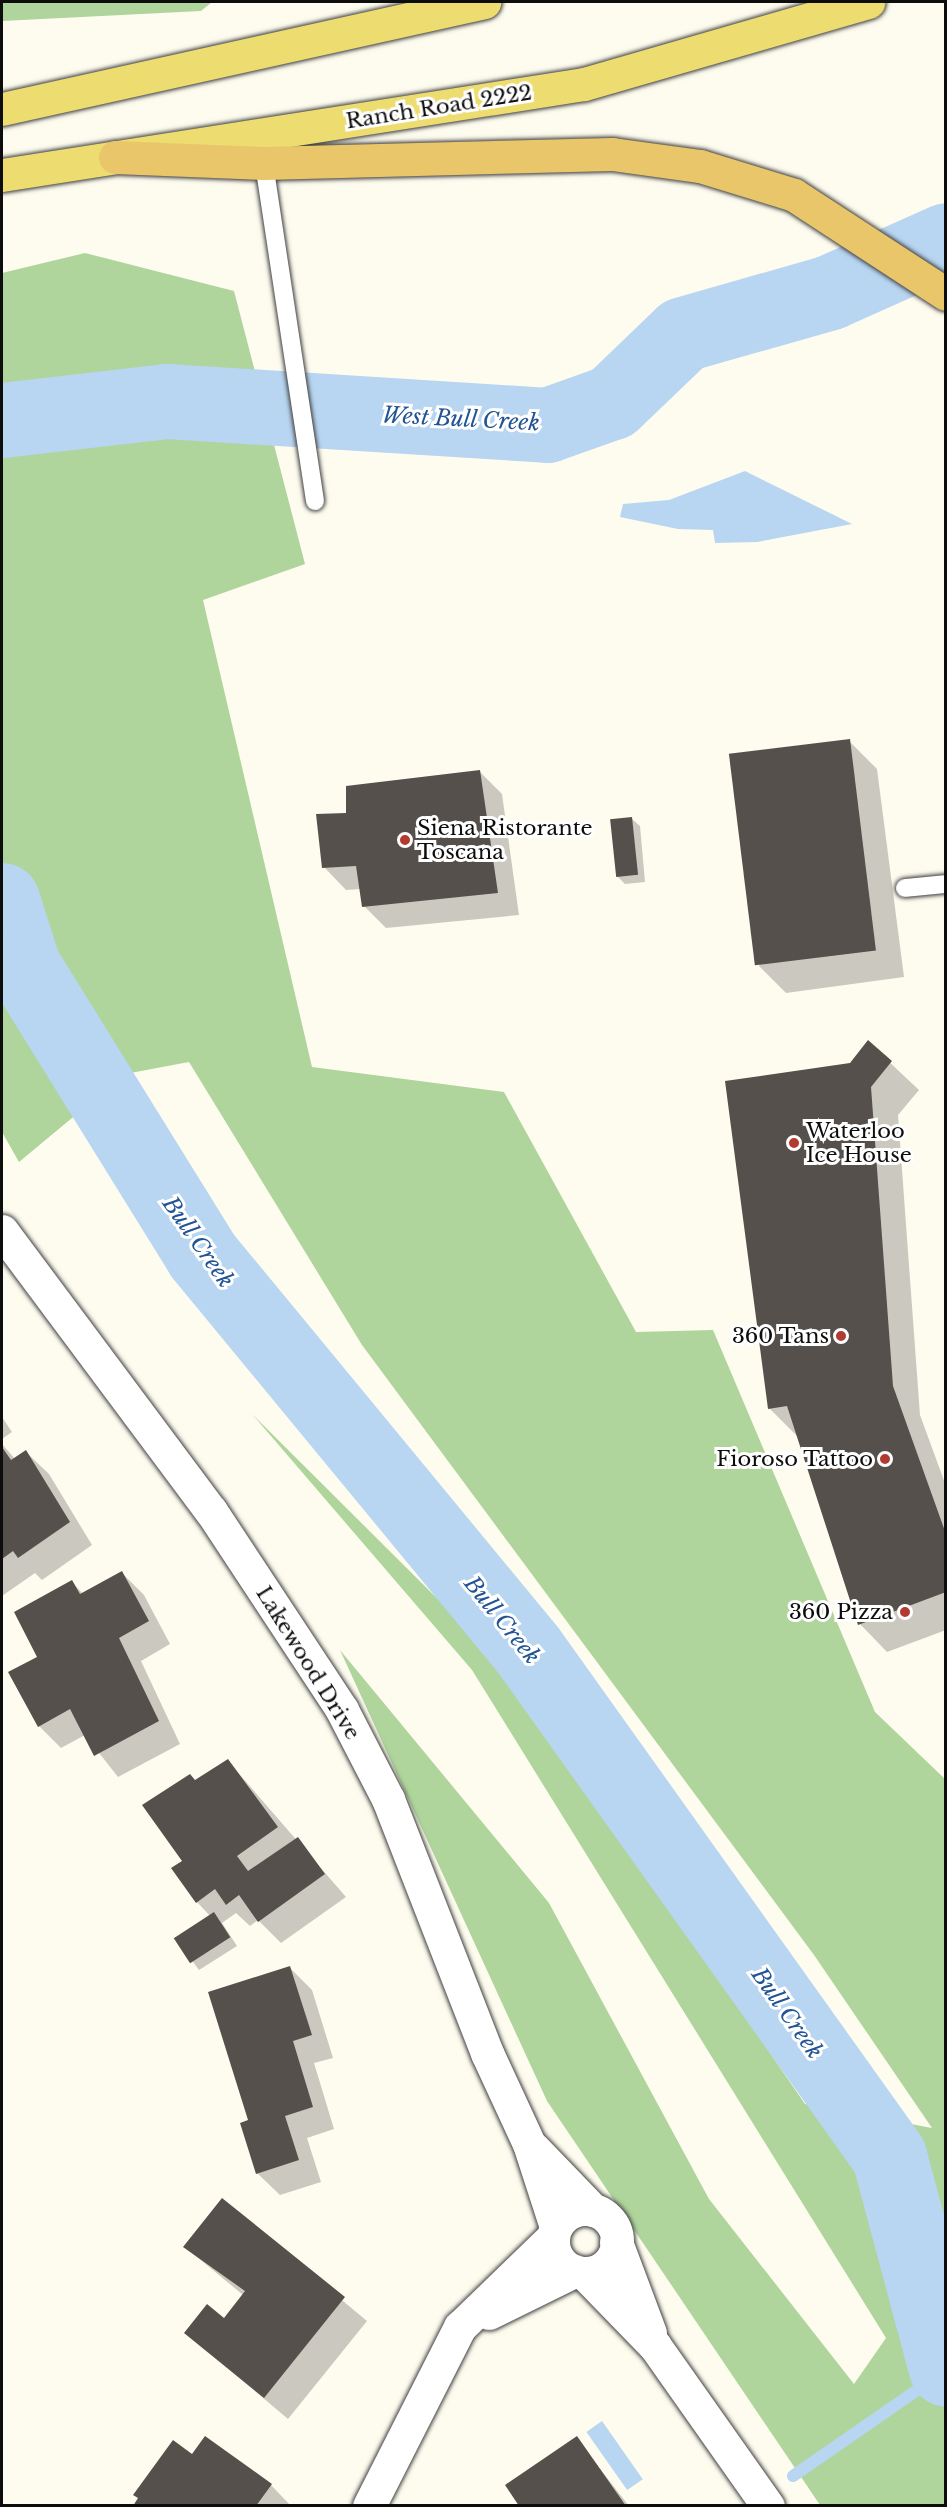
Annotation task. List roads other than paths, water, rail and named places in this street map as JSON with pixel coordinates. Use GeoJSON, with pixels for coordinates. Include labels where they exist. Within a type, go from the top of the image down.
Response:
{"type":"FeatureCollection","features":[{"type":"Feature","properties":{"kind":"highway"},"geometry":{"type":"LineString","coordinates":[[115,157],[261,148],[612,154],[700,166],[794,195],[945,294]]}},
{"type":"Feature","properties":{"kind":"main road"},"geometry":{"type":"LineString","coordinates":[[2,109],[484,2]]}},
{"type":"Feature","properties":{"kind":"main road","name":"Ranch Road 2222"},"geometry":{"type":"LineString","coordinates":[[261,148],[584,84],[868,2]]}},
{"type":"Feature","properties":{"kind":"main road"},"geometry":{"type":"LineString","coordinates":[[2,175],[115,157]]}},
{"type":"Feature","properties":{"kind":"street","name":"Lakewood Drive"},"geometry":{"type":"LineString","coordinates":[[2,1231],[211,1511],[342,1710],[388,1799],[487,2053],[529,2144],[555,2232]]}},
{"type":"Feature","properties":{"kind":"street","name":"Lakewood Drive"},"geometry":{"type":"LineString","coordinates":[[529,2144],[593,2210]]}},
{"type":"Feature","properties":{"kind":"street"},"geometry":{"type":"LineString","coordinates":[[369,2505],[460,2327],[572,2212],[593,2210],[611,2223],[655,2346]]}},
{"type":"Feature","properties":{"kind":"street"},"geometry":{"type":"LineString","coordinates":[[555,2232],[558,2259],[579,2272],[655,2346],[768,2505]]}},
{"type":"Feature","properties":{"kind":"street"},"geometry":{"type":"LineString","coordinates":[[460,2327],[579,2272],[603,2267],[616,2242]]}},
{"type":"Feature","properties":{"kind":"lane"},"geometry":{"type":"LineString","coordinates":[[261,148],[277,277],[315,501]]}},
{"type":"Feature","properties":{"kind":"lane"},"geometry":{"type":"LineString","coordinates":[[905,888],[945,884]]}},
{"type":"Feature","properties":{"kind":"water"},"geometry":{"type":"Polygon","coordinates":[[[745,471],[852,524],[757,542],[715,543],[713,530],[678,529],[620,517],[623,504],[669,500],[745,471]]]}},
{"type":"Feature","properties":{"kind":"water"},"geometry":{"type":"Polygon","coordinates":[[[602,2421],[643,2479],[627,2490],[586,2432],[602,2421]]]}},
{"type":"Feature","properties":{"kind":"waterway","name":"West Bull Creek"},"geometry":{"type":"LineString","coordinates":[[2,420],[167,401],[547,425],[612,402],[683,334],[830,292],[946,240]]}},
{"type":"Feature","properties":{"kind":"waterway","name":"Bull Creek"},"geometry":{"type":"LineString","coordinates":[[2,900],[23,966],[202,1255],[528,1650],[889,2156],[946,2369]]}},
{"type":"Feature","properties":{"kind":"waterway"},"geometry":{"type":"LineString","coordinates":[[793,2476],[946,2370]]}},
{"type":"Feature","properties":{"kind":"place","name":"Siena Ristorante Toscana"},"geometry":{"type":"Point","coordinates":[405,840]}},
{"type":"Feature","properties":{"kind":"place","name":"Waterloo Ice House"},"geometry":{"type":"Point","coordinates":[794,1143]}},
{"type":"Feature","properties":{"kind":"place","name":"360 Tans"},"geometry":{"type":"Point","coordinates":[841,1336]}},
{"type":"Feature","properties":{"kind":"place","name":"Fioroso Tattoo"},"geometry":{"type":"Point","coordinates":[885,1459]}},
{"type":"Feature","properties":{"kind":"place","name":"360 Pizza"},"geometry":{"type":"Point","coordinates":[905,1612]}}]}
